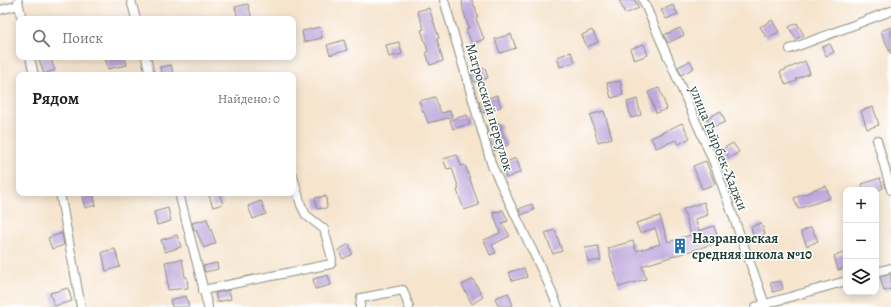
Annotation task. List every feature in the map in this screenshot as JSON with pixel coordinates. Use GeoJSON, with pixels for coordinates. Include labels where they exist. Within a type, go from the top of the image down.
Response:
{"type":"FeatureCollection","features":[{"type":"Feature","properties":{"kind":"street"},"geometry":{"type":"LineString","coordinates":[[132,0],[135,16]]}},
{"type":"Feature","properties":{"kind":"street","name":"Матросский переулок"},"geometry":{"type":"LineString","coordinates":[[444,0],[492,166],[558,307]]}},
{"type":"Feature","properties":{"kind":"street","name":"улица Гайрбек-Хаджи"},"geometry":{"type":"LineString","coordinates":[[644,0],[714,163],[765,305]]}},
{"type":"Feature","properties":{"kind":"street"},"geometry":{"type":"LineString","coordinates":[[0,10],[18,3],[21,16]]}},
{"type":"Feature","properties":{"kind":"street"},"geometry":{"type":"LineString","coordinates":[[790,49],[891,11]]}},
{"type":"Feature","properties":{"kind":"street"},"geometry":{"type":"LineString","coordinates":[[31,60],[33,72]]}},
{"type":"Feature","properties":{"kind":"street"},"geometry":{"type":"LineString","coordinates":[[147,60],[149,72]]}},
{"type":"Feature","properties":{"kind":"street"},"geometry":{"type":"LineString","coordinates":[[876,140],[891,190]]}},
{"type":"Feature","properties":{"kind":"street"},"geometry":{"type":"LineString","coordinates":[[203,290],[331,264],[332,258],[324,228],[306,215],[301,205],[296,187]]}},
{"type":"Feature","properties":{"kind":"street"},"geometry":{"type":"LineString","coordinates":[[61,196],[81,307]]}},
{"type":"Feature","properties":{"kind":"street"},"geometry":{"type":"LineString","coordinates":[[180,196],[208,307]]}},
{"type":"Feature","properties":{"kind":"street"},"geometry":{"type":"LineString","coordinates":[[879,271],[891,268]]}},
{"type":"Feature","properties":{"kind":"street"},"geometry":{"type":"LineString","coordinates":[[754,307],[843,282]]}},
{"type":"Feature","properties":{"kind":"street"},"geometry":{"type":"LineString","coordinates":[[360,307],[361,298],[403,290],[409,307]]}},
{"type":"Feature","properties":{"kind":"building"},"geometry":{"type":"Polygon","coordinates":[[[462,0],[472,0],[478,17],[476,18],[484,39],[472,44],[466,29],[469,28],[463,10],[462,0]]]}},
{"type":"Feature","properties":{"kind":"building"},"geometry":{"type":"Polygon","coordinates":[[[619,0],[635,0],[639,8],[625,14],[619,0]]]}},
{"type":"Feature","properties":{"kind":"building"},"geometry":{"type":"Polygon","coordinates":[[[248,4],[251,16],[237,16],[235,7],[248,4]]]}},
{"type":"Feature","properties":{"kind":"building"},"geometry":{"type":"Polygon","coordinates":[[[673,5],[678,14],[666,19],[661,10],[673,5]]]}},
{"type":"Feature","properties":{"kind":"building"},"geometry":{"type":"Polygon","coordinates":[[[429,8],[439,38],[437,39],[443,61],[430,65],[426,52],[428,51],[421,30],[424,29],[417,11],[429,8]]]}},
{"type":"Feature","properties":{"kind":"building"},"geometry":{"type":"Polygon","coordinates":[[[772,20],[779,32],[767,38],[760,27],[772,20]]]}},
{"type":"Feature","properties":{"kind":"building"},"geometry":{"type":"Polygon","coordinates":[[[797,23],[804,35],[796,39],[789,27],[797,23]]]}},
{"type":"Feature","properties":{"kind":"building"},"geometry":{"type":"Polygon","coordinates":[[[320,27],[322,38],[304,42],[302,31],[320,27]]]}},
{"type":"Feature","properties":{"kind":"building"},"geometry":{"type":"Polygon","coordinates":[[[891,27],[891,54],[881,31],[891,27]]]}},
{"type":"Feature","properties":{"kind":"building"},"geometry":{"type":"Polygon","coordinates":[[[680,28],[684,35],[668,43],[664,35],[680,28]]]}},
{"type":"Feature","properties":{"kind":"building"},"geometry":{"type":"Polygon","coordinates":[[[592,30],[598,42],[587,47],[582,35],[592,30]]]}},
{"type":"Feature","properties":{"kind":"building"},"geometry":{"type":"Polygon","coordinates":[[[511,34],[516,48],[500,53],[495,39],[511,34]]]}},
{"type":"Feature","properties":{"kind":"building"},"geometry":{"type":"Polygon","coordinates":[[[344,40],[347,50],[330,55],[327,45],[344,40]]]}},
{"type":"Feature","properties":{"kind":"building"},"geometry":{"type":"Polygon","coordinates":[[[399,42],[402,54],[389,57],[386,45],[399,42]]]}},
{"type":"Feature","properties":{"kind":"building"},"geometry":{"type":"Polygon","coordinates":[[[644,44],[648,55],[634,60],[630,49],[644,44]]]}},
{"type":"Feature","properties":{"kind":"building"},"geometry":{"type":"Polygon","coordinates":[[[830,44],[834,52],[826,56],[822,47],[830,44]]]}},
{"type":"Feature","properties":{"kind":"building"},"geometry":{"type":"Polygon","coordinates":[[[571,52],[575,62],[560,67],[557,57],[571,52]]]}},
{"type":"Feature","properties":{"kind":"building"},"geometry":{"type":"Polygon","coordinates":[[[39,60],[51,60],[55,70],[43,72],[39,60]]]}},
{"type":"Feature","properties":{"kind":"building"},"geometry":{"type":"Polygon","coordinates":[[[106,60],[126,60],[127,65],[108,69],[106,60]]]}},
{"type":"Feature","properties":{"kind":"building"},"geometry":{"type":"Polygon","coordinates":[[[690,61],[694,68],[681,75],[678,67],[690,61]]]}},
{"type":"Feature","properties":{"kind":"building"},"geometry":{"type":"Polygon","coordinates":[[[805,61],[810,73],[796,79],[797,81],[786,85],[780,72],[805,61]]]}},
{"type":"Feature","properties":{"kind":"building"},"geometry":{"type":"Polygon","coordinates":[[[171,65],[173,72],[161,72],[160,67],[171,65]]]}},
{"type":"Feature","properties":{"kind":"building"},"geometry":{"type":"Polygon","coordinates":[[[485,68],[488,78],[474,82],[471,73],[485,68]]]}},
{"type":"Feature","properties":{"kind":"building"},"geometry":{"type":"Polygon","coordinates":[[[620,81],[623,95],[611,98],[607,83],[620,81]]]}},
{"type":"Feature","properties":{"kind":"building"},"geometry":{"type":"Polygon","coordinates":[[[659,88],[667,109],[656,113],[648,92],[659,88]]]}},
{"type":"Feature","properties":{"kind":"building"},"geometry":{"type":"Polygon","coordinates":[[[497,95],[501,107],[482,113],[479,101],[497,95]]]}},
{"type":"Feature","properties":{"kind":"building"},"geometry":{"type":"Polygon","coordinates":[[[435,97],[441,113],[450,111],[452,117],[428,123],[419,101],[435,97]]]}},
{"type":"Feature","properties":{"kind":"building"},"geometry":{"type":"Polygon","coordinates":[[[637,99],[641,115],[631,118],[627,102],[637,99]]]}},
{"type":"Feature","properties":{"kind":"building"},"geometry":{"type":"Polygon","coordinates":[[[873,107],[879,125],[867,129],[861,111],[873,107]]]}},
{"type":"Feature","properties":{"kind":"building"},"geometry":{"type":"Polygon","coordinates":[[[604,111],[612,138],[598,142],[590,115],[604,111]]]}},
{"type":"Feature","properties":{"kind":"building"},"geometry":{"type":"Polygon","coordinates":[[[721,111],[725,122],[711,128],[707,118],[721,111]]]}},
{"type":"Feature","properties":{"kind":"building"},"geometry":{"type":"Polygon","coordinates":[[[467,115],[470,124],[453,129],[450,120],[467,115]]]}},
{"type":"Feature","properties":{"kind":"building"},"geometry":{"type":"Polygon","coordinates":[[[500,123],[502,128],[500,128],[508,145],[494,151],[486,126],[500,123]]]}},
{"type":"Feature","properties":{"kind":"building"},"geometry":{"type":"Polygon","coordinates":[[[682,123],[690,138],[679,144],[676,140],[656,148],[651,138],[682,123]]]}},
{"type":"Feature","properties":{"kind":"building"},"geometry":{"type":"Polygon","coordinates":[[[733,143],[739,152],[729,158],[724,148],[733,143]]]}},
{"type":"Feature","properties":{"kind":"building"},"geometry":{"type":"Polygon","coordinates":[[[457,155],[461,166],[465,165],[479,205],[464,210],[457,190],[459,189],[452,168],[447,169],[443,159],[457,155]]]}},
{"type":"Feature","properties":{"kind":"building"},"geometry":{"type":"Polygon","coordinates":[[[516,158],[521,172],[506,178],[501,164],[516,158]]]}},
{"type":"Feature","properties":{"kind":"building"},"geometry":{"type":"Polygon","coordinates":[[[706,161],[715,184],[702,189],[693,166],[706,161]]]}},
{"type":"Feature","properties":{"kind":"building"},"geometry":{"type":"Polygon","coordinates":[[[880,178],[883,188],[879,190],[879,187],[862,187],[862,184],[880,178]]]}},
{"type":"Feature","properties":{"kind":"building"},"geometry":{"type":"Polygon","coordinates":[[[826,186],[830,198],[798,209],[794,198],[826,186]]]}},
{"type":"Feature","properties":{"kind":"building"},"geometry":{"type":"Polygon","coordinates":[[[82,196],[94,196],[96,205],[85,208],[82,196]]]}},
{"type":"Feature","properties":{"kind":"building"},"geometry":{"type":"Polygon","coordinates":[[[209,196],[220,196],[223,204],[213,207],[209,196]]]}},
{"type":"Feature","properties":{"kind":"building"},"geometry":{"type":"Polygon","coordinates":[[[326,196],[327,208],[317,209],[315,198],[326,196]]]}},
{"type":"Feature","properties":{"kind":"building"},"geometry":{"type":"Polygon","coordinates":[[[261,201],[266,214],[253,219],[248,206],[261,201]]]}},
{"type":"Feature","properties":{"kind":"building","name":"Назрановская средняя школа №10"},"geometry":{"type":"Polygon","coordinates":[[[704,202],[708,215],[695,219],[699,231],[714,226],[719,242],[642,266],[646,279],[619,287],[608,248],[633,241],[636,251],[660,244],[655,228],[640,233],[636,223],[660,216],[668,242],[691,235],[683,209],[704,202]]]}},
{"type":"Feature","properties":{"kind":"building"},"geometry":{"type":"Polygon","coordinates":[[[532,204],[534,210],[521,215],[519,209],[532,204]]]}},
{"type":"Feature","properties":{"kind":"building"},"geometry":{"type":"Polygon","coordinates":[[[168,208],[171,221],[157,225],[154,212],[168,208]]]}},
{"type":"Feature","properties":{"kind":"building"},"geometry":{"type":"Polygon","coordinates":[[[503,210],[508,221],[502,223],[510,236],[492,245],[496,253],[490,255],[484,240],[500,233],[493,212],[503,210]]]}},
{"type":"Feature","properties":{"kind":"building"},"geometry":{"type":"Polygon","coordinates":[[[207,219],[216,243],[204,248],[196,230],[194,230],[192,223],[207,219]]]}},
{"type":"Feature","properties":{"kind":"building"},"geometry":{"type":"Polygon","coordinates":[[[761,223],[765,234],[754,238],[751,227],[761,223]]]}},
{"type":"Feature","properties":{"kind":"building"},"geometry":{"type":"Polygon","coordinates":[[[811,227],[818,241],[807,246],[801,232],[811,227]]]}},
{"type":"Feature","properties":{"kind":"building"},"geometry":{"type":"Polygon","coordinates":[[[555,230],[562,251],[553,254],[545,233],[555,230]]]}},
{"type":"Feature","properties":{"kind":"building"},"geometry":{"type":"Polygon","coordinates":[[[62,233],[64,245],[52,249],[48,238],[62,233]]]}},
{"type":"Feature","properties":{"kind":"building"},"geometry":{"type":"Polygon","coordinates":[[[177,235],[181,247],[165,252],[161,240],[177,235]]]}},
{"type":"Feature","properties":{"kind":"building"},"geometry":{"type":"Polygon","coordinates":[[[349,244],[352,254],[343,259],[338,250],[349,244]]]}},
{"type":"Feature","properties":{"kind":"building"},"geometry":{"type":"Polygon","coordinates":[[[598,246],[601,260],[588,262],[585,248],[598,246]]]}},
{"type":"Feature","properties":{"kind":"building"},"geometry":{"type":"Polygon","coordinates":[[[115,249],[120,267],[106,271],[102,252],[115,249]]]}},
{"type":"Feature","properties":{"kind":"building"},"geometry":{"type":"Polygon","coordinates":[[[843,253],[843,269],[838,270],[834,256],[843,253]]]}},
{"type":"Feature","properties":{"kind":"building"},"geometry":{"type":"Polygon","coordinates":[[[182,259],[185,277],[187,277],[188,288],[168,290],[165,262],[182,259]]]}},
{"type":"Feature","properties":{"kind":"building"},"geometry":{"type":"Polygon","coordinates":[[[217,263],[218,269],[205,272],[203,266],[217,263]]]}},
{"type":"Feature","properties":{"kind":"building"},"geometry":{"type":"Polygon","coordinates":[[[524,268],[527,277],[512,281],[509,272],[524,268]]]}},
{"type":"Feature","properties":{"kind":"building"},"geometry":{"type":"Polygon","coordinates":[[[891,274],[891,289],[884,291],[880,277],[891,274]]]}},
{"type":"Feature","properties":{"kind":"building"},"geometry":{"type":"Polygon","coordinates":[[[328,275],[331,285],[315,289],[313,279],[328,275]]]}},
{"type":"Feature","properties":{"kind":"building"},"geometry":{"type":"Polygon","coordinates":[[[473,279],[483,297],[472,304],[462,285],[473,279]]]}},
{"type":"Feature","properties":{"kind":"building"},"geometry":{"type":"Polygon","coordinates":[[[781,281],[783,289],[773,292],[770,283],[781,281]]]}},
{"type":"Feature","properties":{"kind":"building"},"geometry":{"type":"Polygon","coordinates":[[[68,288],[72,301],[54,306],[50,293],[68,288]]]}},
{"type":"Feature","properties":{"kind":"building"},"geometry":{"type":"Polygon","coordinates":[[[229,290],[231,299],[217,302],[215,293],[229,290]]]}},
{"type":"Feature","properties":{"kind":"building"},"geometry":{"type":"Polygon","coordinates":[[[508,293],[513,305],[508,307],[499,307],[495,298],[508,293]]]}},
{"type":"Feature","properties":{"kind":"building"},"geometry":{"type":"Polygon","coordinates":[[[186,296],[189,307],[172,307],[170,300],[186,296]]]}},
{"type":"Feature","properties":{"kind":"place","name":"Назрановская средняя школа №10"},"geometry":{"type":"Point","coordinates":[680,246]}}]}
